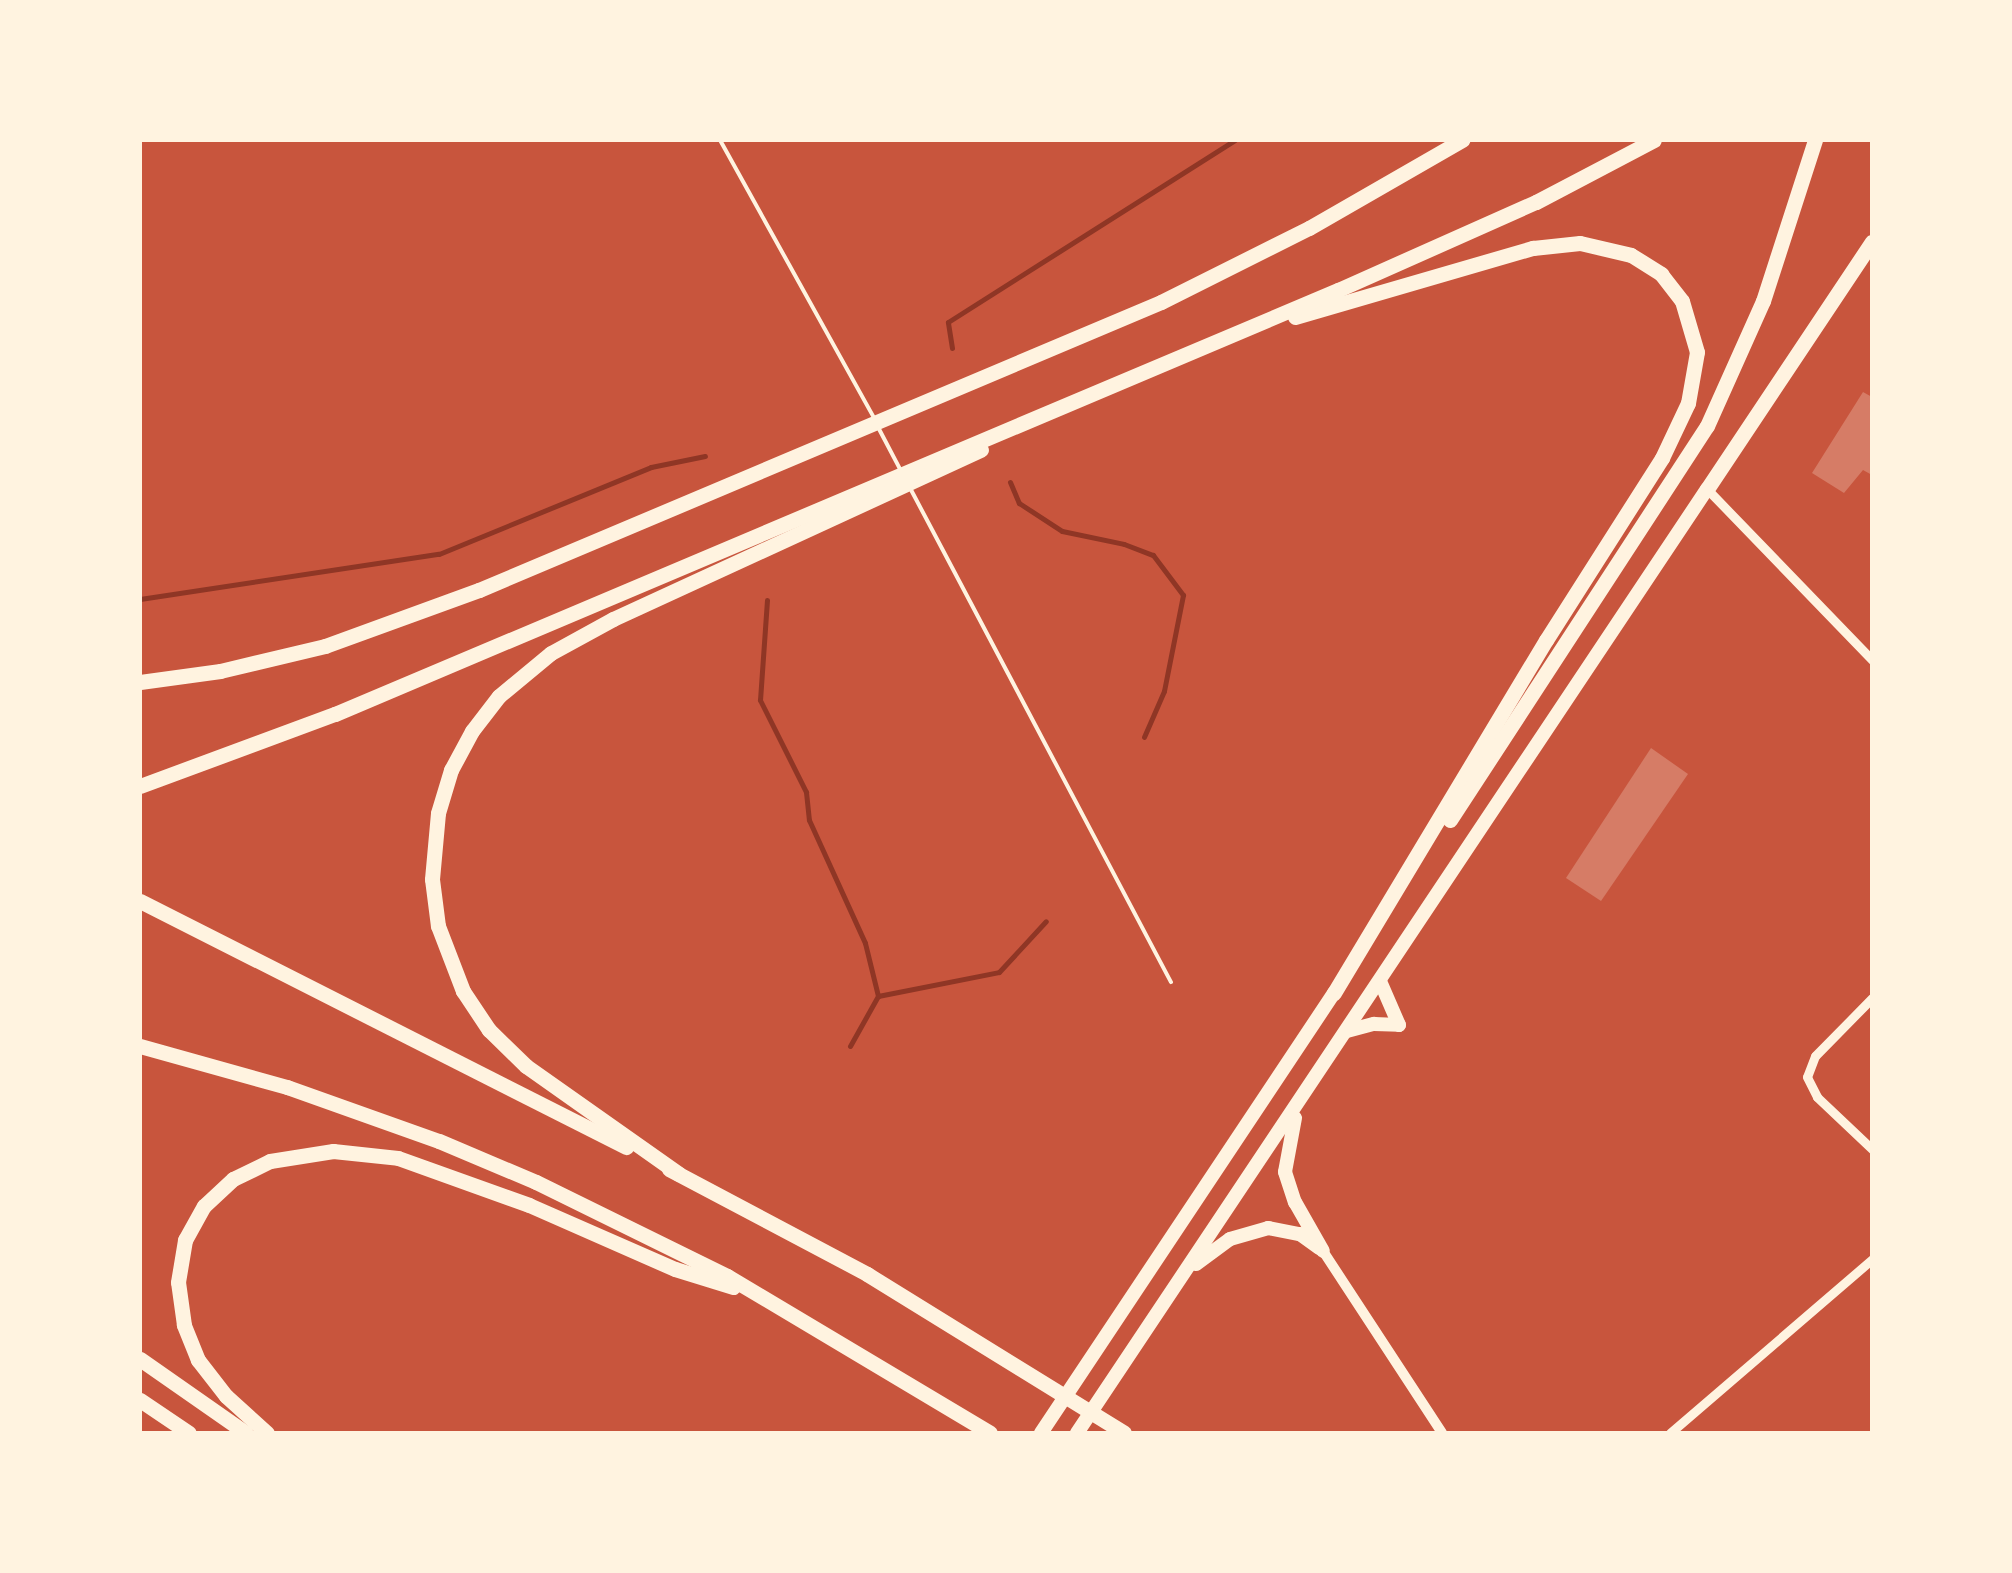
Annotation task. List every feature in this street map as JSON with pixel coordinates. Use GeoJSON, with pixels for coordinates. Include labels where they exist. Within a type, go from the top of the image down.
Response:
{"type":"FeatureCollection","features":[{"type":"Feature","properties":{"kind":"highway"},"geometry":{"type":"LineString","coordinates":[[140,682],[220,671],[325,646],[480,590],[1161,302],[1309,228],[1462,140]]}},
{"type":"Feature","properties":{"kind":"highway"},"geometry":{"type":"LineString","coordinates":[[140,786],[319,720],[1091,394],[1503,218],[1654,140]]}},
{"type":"Feature","properties":{"kind":"highway"},"geometry":{"type":"LineString","coordinates":[[1041,1433],[1708,426],[1763,301],[1815,140]]}},
{"type":"Feature","properties":{"kind":"highway"},"geometry":{"type":"LineString","coordinates":[[1224,337],[1534,248],[1580,242],[1632,254],[1661,274],[1682,302],[1694,334],[1693,386],[1662,458],[1546,640],[1334,994]]}},
{"type":"Feature","properties":{"kind":"highway"},"geometry":{"type":"LineString","coordinates":[[1078,1433],[1872,242]]}},
{"type":"Feature","properties":{"kind":"highway"},"geometry":{"type":"LineString","coordinates":[[678,1174],[526,1066],[489,1030],[463,991],[444,948],[432,880],[438,813],[461,750],[485,713],[516,680],[580,636],[923,480],[1091,394]]}},
{"type":"Feature","properties":{"kind":"highway"},"geometry":{"type":"LineString","coordinates":[[140,901],[868,1274],[1119,1430]]}},
{"type":"Feature","properties":{"kind":"highway"},"geometry":{"type":"LineString","coordinates":[[1347,1031],[1374,1024],[1398,1025],[1380,980]]}},
{"type":"Feature","properties":{"kind":"highway"},"geometry":{"type":"LineString","coordinates":[[140,1046],[287,1087],[439,1141],[633,1227],[761,1296],[990,1433]]}},
{"type":"Feature","properties":{"kind":"highway"},"geometry":{"type":"LineString","coordinates":[[1302,1097],[1289,1137],[1285,1172],[1295,1202],[1324,1251]]}},
{"type":"Feature","properties":{"kind":"highway"},"geometry":{"type":"LineString","coordinates":[[267,1433],[226,1396],[198,1360],[184,1325],[178,1282],[185,1240],[204,1206],[233,1179],[270,1161],[333,1151],[398,1158],[498,1193],[675,1269],[761,1296]]}},
{"type":"Feature","properties":{"kind":"highway"},"geometry":{"type":"LineString","coordinates":[[1183,1276],[1216,1248],[1250,1230],[1284,1228],[1324,1251]]}},
{"type":"Feature","properties":{"kind":"highway"},"geometry":{"type":"LineString","coordinates":[[140,1358],[246,1433]]}},
{"type":"Feature","properties":{"kind":"highway"},"geometry":{"type":"LineString","coordinates":[[140,1400],[189,1433]]}},
{"type":"Feature","properties":{"kind":"street"},"geometry":{"type":"LineString","coordinates":[[1707,489],[1872,660]]}},
{"type":"Feature","properties":{"kind":"street"},"geometry":{"type":"LineString","coordinates":[[1872,998],[1815,1056],[1807,1077],[1817,1097],[1872,1149]]}},
{"type":"Feature","properties":{"kind":"street"},"geometry":{"type":"LineString","coordinates":[[1324,1251],[1442,1433]]}},
{"type":"Feature","properties":{"kind":"street"},"geometry":{"type":"LineString","coordinates":[[1670,1433],[1872,1259]]}},
{"type":"Feature","properties":{"kind":"lane"},"geometry":{"type":"LineString","coordinates":[[720,140],[856,384],[1171,982]]}},
{"type":"Feature","properties":{"kind":"building"},"geometry":{"type":"Polygon","coordinates":[[[1863,392],[1872,397],[1872,475],[1863,470],[1844,493],[1812,473],[1863,392]]]}},
{"type":"Feature","properties":{"kind":"building"},"geometry":{"type":"Polygon","coordinates":[[[1651,748],[1688,774],[1601,901],[1566,878],[1651,748]]]}},
{"type":"Feature","properties":{"kind":"waterway"},"geometry":{"type":"LineString","coordinates":[[952,348],[948,322],[1235,140]]}},
{"type":"Feature","properties":{"kind":"waterway"},"geometry":{"type":"LineString","coordinates":[[140,599],[439,554],[651,467],[705,456]]}},
{"type":"Feature","properties":{"kind":"waterway"},"geometry":{"type":"LineString","coordinates":[[1010,482],[1019,503],[1062,531],[1124,544],[1153,555],[1183,595],[1164,691],[1144,737]]}},
{"type":"Feature","properties":{"kind":"waterway"},"geometry":{"type":"LineString","coordinates":[[767,600],[760,700],[806,792],[809,820],[865,943],[878,996]]}},
{"type":"Feature","properties":{"kind":"waterway"},"geometry":{"type":"LineString","coordinates":[[850,1046],[878,996],[999,972],[1046,921]]}}]}
